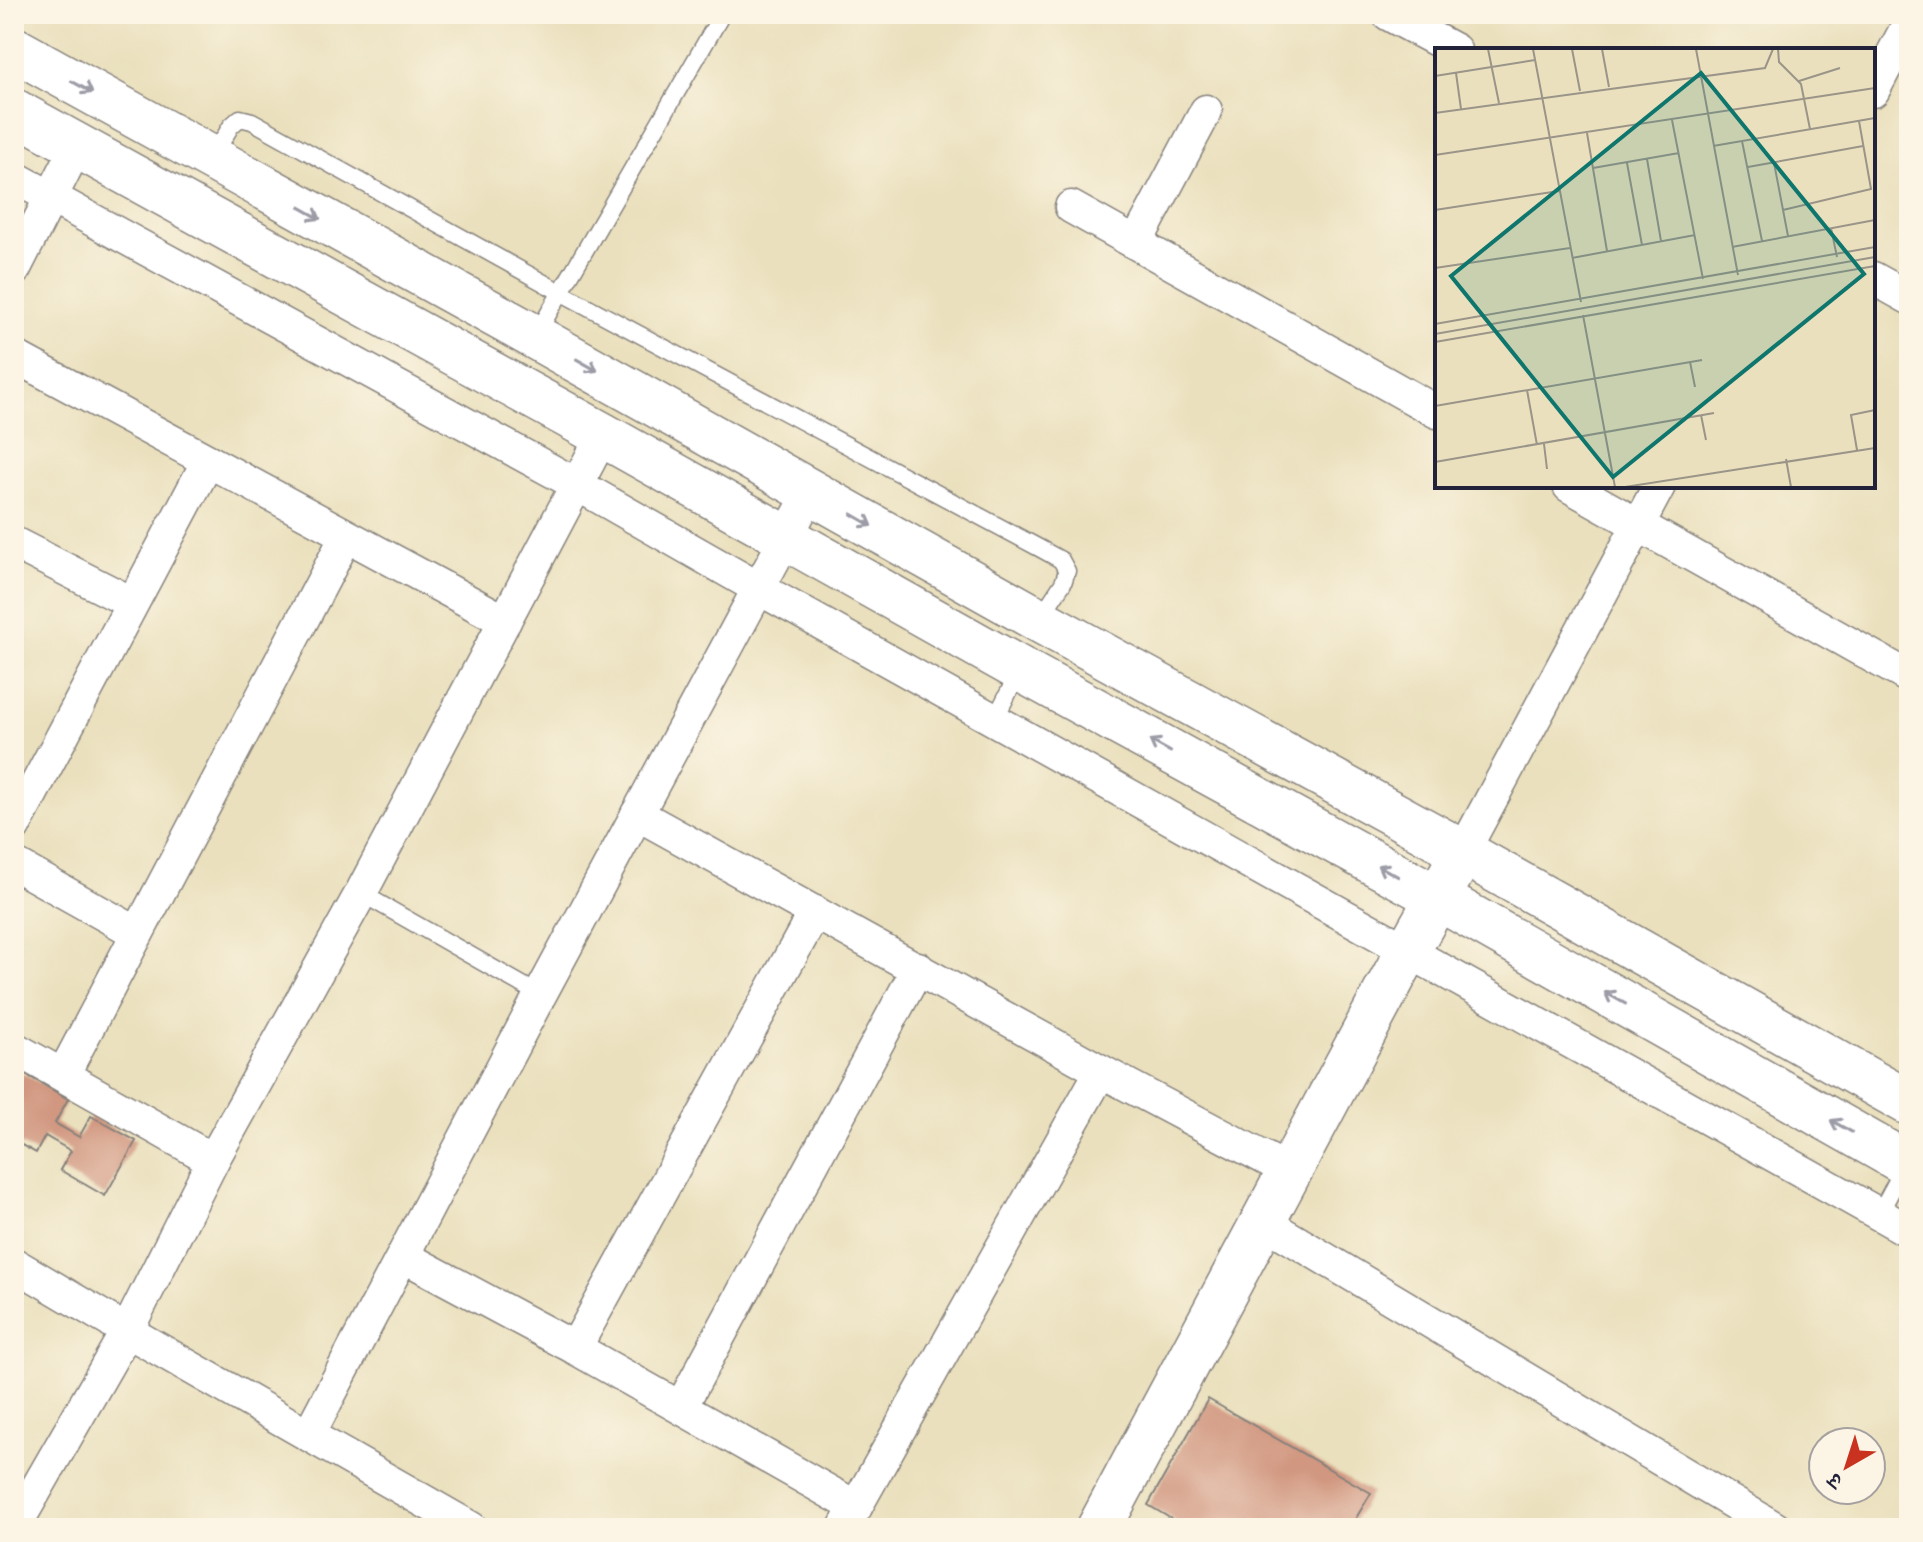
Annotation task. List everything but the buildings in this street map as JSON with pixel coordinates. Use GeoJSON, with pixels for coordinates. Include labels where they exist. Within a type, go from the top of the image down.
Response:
{"type":"FeatureCollection","features":[{"type":"Feature","properties":{"kind":"street"},"geometry":{"type":"LineString","coordinates":[[1388,14],[1451,48]]}},
{"type":"Feature","properties":{"kind":"street"},"geometry":{"type":"LineString","coordinates":[[1875,87],[1909,23]]}},
{"type":"Feature","properties":{"kind":"street"},"geometry":{"type":"LineString","coordinates":[[14,49],[1039,620],[1463,852],[1909,1103]]}},
{"type":"Feature","properties":{"kind":"street"},"geometry":{"type":"LineString","coordinates":[[14,111],[1438,898],[1908,1164]]}},
{"type":"Feature","properties":{"kind":"street"},"geometry":{"type":"LineString","coordinates":[[1136,243],[1206,111]]}},
{"type":"Feature","properties":{"kind":"street"},"geometry":{"type":"LineString","coordinates":[[14,270],[77,146]]}},
{"type":"Feature","properties":{"kind":"street"},"geometry":{"type":"LineString","coordinates":[[14,177],[576,484],[1909,1231]]}},
{"type":"Feature","properties":{"kind":"street"},"geometry":{"type":"LineString","coordinates":[[1071,207],[1435,411]]}},
{"type":"Feature","properties":{"kind":"street"},"geometry":{"type":"LineString","coordinates":[[1875,279],[1909,298]]}},
{"type":"Feature","properties":{"kind":"street"},"geometry":{"type":"LineString","coordinates":[[14,356],[505,621]]}},
{"type":"Feature","properties":{"kind":"street"},"geometry":{"type":"LineString","coordinates":[[14,1528],[127,1331],[213,1160],[361,893],[603,435]]}},
{"type":"Feature","properties":{"kind":"street"},"geometry":{"type":"LineString","coordinates":[[14,827],[208,461]]}},
{"type":"Feature","properties":{"kind":"street"},"geometry":{"type":"LineString","coordinates":[[1573,488],[1909,677]]}},
{"type":"Feature","properties":{"kind":"street"},"geometry":{"type":"LineString","coordinates":[[1099,1528],[1658,488]]}},
{"type":"Feature","properties":{"kind":"street"},"geometry":{"type":"LineString","coordinates":[[309,1434],[811,491]]}},
{"type":"Feature","properties":{"kind":"street"},"geometry":{"type":"LineString","coordinates":[[63,1075],[346,537]]}},
{"type":"Feature","properties":{"kind":"street"},"geometry":{"type":"LineString","coordinates":[[14,543],[132,603]]}},
{"type":"Feature","properties":{"kind":"street"},"geometry":{"type":"LineString","coordinates":[[637,814],[1101,1071],[1289,1171]]}},
{"type":"Feature","properties":{"kind":"street"},"geometry":{"type":"LineString","coordinates":[[14,864],[137,933]]}},
{"type":"Feature","properties":{"kind":"street"},"geometry":{"type":"LineString","coordinates":[[575,1348],[815,912]]}},
{"type":"Feature","properties":{"kind":"street"},"geometry":{"type":"LineString","coordinates":[[681,1407],[918,968]]}},
{"type":"Feature","properties":{"kind":"street"},"geometry":{"type":"LineString","coordinates":[[14,1048],[213,1160]]}},
{"type":"Feature","properties":{"kind":"street"},"geometry":{"type":"LineString","coordinates":[[403,1256],[681,1407],[850,1518],[1101,1071]]}},
{"type":"Feature","properties":{"kind":"street"},"geometry":{"type":"LineString","coordinates":[[1262,1221],[1775,1528]]}},
{"type":"Feature","properties":{"kind":"street"},"geometry":{"type":"LineString","coordinates":[[14,1264],[471,1528]]}},
{"type":"Feature","properties":{"kind":"lane"},"geometry":{"type":"LineString","coordinates":[[535,337],[722,14]]}},
{"type":"Feature","properties":{"kind":"lane"},"geometry":{"type":"LineString","coordinates":[[211,159],[231,126],[240,118],[252,121],[562,293],[1061,560],[1067,571],[1063,583],[1039,620]]}},
{"type":"Feature","properties":{"kind":"lane"},"geometry":{"type":"LineString","coordinates":[[995,719],[1020,669]]}},
{"type":"Feature","properties":{"kind":"lane"},"geometry":{"type":"LineString","coordinates":[[361,893],[540,995]]}},
{"type":"Feature","properties":{"kind":"lane"},"geometry":{"type":"LineString","coordinates":[[1879,1214],[1908,1164]]}}]}
